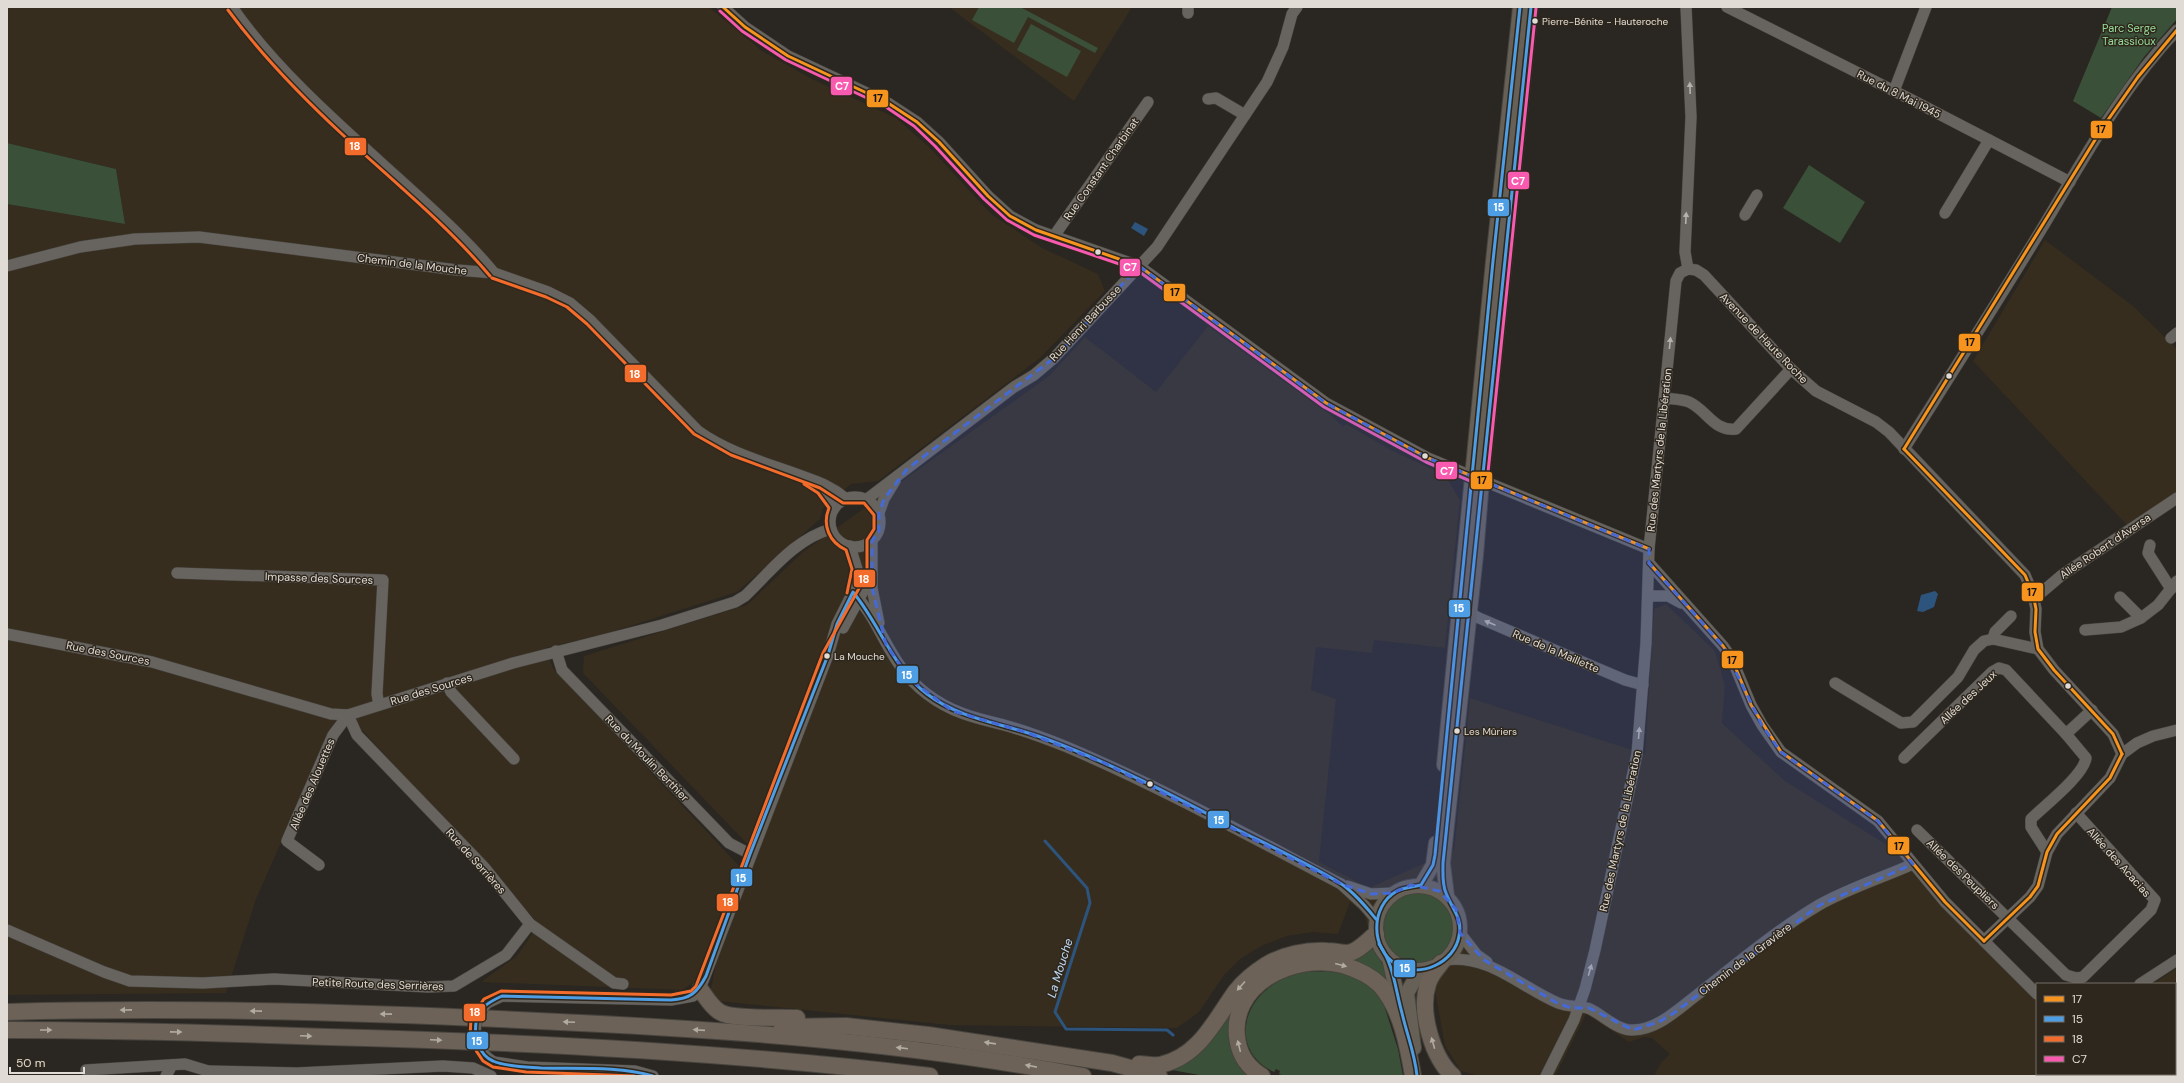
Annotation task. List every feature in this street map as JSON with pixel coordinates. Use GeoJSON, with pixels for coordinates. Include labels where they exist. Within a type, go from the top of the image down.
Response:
{"type":"FeatureCollection","features":[{"type":"Feature","properties":{"kind":"highway"},"geometry":{"type":"LineString","coordinates":[[1112,1063],[1159,1065],[1173,1061],[1186,1054],[1202,1041],[1237,990],[1247,979],[1267,964],[1293,954],[1312,951],[1349,953],[1359,948],[1376,927]]}},
{"type":"Feature","properties":{"kind":"highway"},"geometry":{"type":"LineString","coordinates":[[1262,1076],[1246,1063],[1240,1051],[1236,1035],[1237,1020],[1245,1002],[1256,986],[1289,966],[1310,961],[1331,962],[1350,967],[1367,975],[1380,986],[1398,1017],[1409,1054],[1413,1076]]}},
{"type":"Feature","properties":{"kind":"highway"},"geometry":{"type":"LineString","coordinates":[[1443,962],[1430,977],[1427,986],[1425,1008],[1436,1054],[1443,1067],[1452,1076]]}},
{"type":"Feature","properties":{"kind":"highway"},"geometry":{"type":"LineString","coordinates":[[700,989],[710,1004],[720,1012],[732,1016],[821,1019],[846,1026]]}},
{"type":"Feature","properties":{"kind":"highway"},"geometry":{"type":"LineString","coordinates":[[7,1012],[179,1009],[425,1015],[738,1033],[858,1042],[1012,1063],[1083,1076]]}},
{"type":"Feature","properties":{"kind":"highway"},"geometry":{"type":"LineString","coordinates":[[738,1033],[754,1026],[846,1026],[1006,1046],[1112,1063],[1159,1076]]}},
{"type":"Feature","properties":{"kind":"highway"},"geometry":{"type":"LineString","coordinates":[[7,1030],[165,1032],[496,1041],[724,1056],[845,1066],[930,1076]]}},
{"type":"Feature","properties":{"kind":"main road"},"geometry":{"type":"LineString","coordinates":[[1447,896],[1443,863],[1470,612],[1477,479],[1493,261],[1520,7]]}},
{"type":"Feature","properties":{"kind":"main road"},"geometry":{"type":"LineString","coordinates":[[1421,885],[1433,865],[1435,855],[1531,7]]}},
{"type":"Feature","properties":{"kind":"main road"},"geometry":{"type":"LineString","coordinates":[[1421,885],[1430,887],[1447,896],[1459,917],[1460,933],[1454,951],[1443,962],[1420,970],[1401,966],[1389,958],[1380,948],[1376,927],[1382,904],[1393,893],[1406,887],[1421,885]]}},
{"type":"Feature","properties":{"kind":"main road"},"geometry":{"type":"LineString","coordinates":[[1389,958],[1402,1015],[1415,1057]]}},
{"type":"Feature","properties":{"kind":"main road"},"geometry":{"type":"LineString","coordinates":[[1417,1076],[1407,993],[1420,970]]}},
{"type":"Feature","properties":{"kind":"street"},"geometry":{"type":"LineString","coordinates":[[232,7],[270,54],[309,94],[468,243],[494,273]]}},
{"type":"Feature","properties":{"kind":"street"},"geometry":{"type":"LineString","coordinates":[[723,7],[745,27],[788,56],[888,103],[917,122],[939,142],[988,196],[1010,216],[1036,230],[1139,266],[1326,403],[1428,458],[1649,549]]}},
{"type":"Feature","properties":{"kind":"street","name":"Rue Henri Barbusse"},"geometry":{"type":"LineString","coordinates":[[1286,7],[1286,36]]}},
{"type":"Feature","properties":{"kind":"street","name":"Rue Henri Barbusse"},"geometry":{"type":"LineString","coordinates":[[867,499],[1014,387],[1034,375],[1054,358],[1157,247],[1245,115],[1276,65],[1292,14],[1297,7]]}},
{"type":"Feature","properties":{"kind":"street"},"geometry":{"type":"LineString","coordinates":[[1686,7],[1691,117],[1685,252],[1688,269]]}},
{"type":"Feature","properties":{"kind":"street","name":"Rue du 8 Mai 1945"},"geometry":{"type":"LineString","coordinates":[[1727,7],[2070,182]]}},
{"type":"Feature","properties":{"kind":"street"},"geometry":{"type":"LineString","coordinates":[[1894,91],[1926,7]]}},
{"type":"Feature","properties":{"kind":"street"},"geometry":{"type":"LineString","coordinates":[[1904,448],[2070,182],[2092,144],[2135,81],[2160,48],[2177,30]]}},
{"type":"Feature","properties":{"kind":"street"},"geometry":{"type":"LineString","coordinates":[[1208,99],[1216,98],[1245,115]]}},
{"type":"Feature","properties":{"kind":"street","name":"Rue Constant Charbinat"},"geometry":{"type":"LineString","coordinates":[[1054,236],[1148,102]]}},
{"type":"Feature","properties":{"kind":"street"},"geometry":{"type":"LineString","coordinates":[[1945,213],[1989,140]]}},
{"type":"Feature","properties":{"kind":"street"},"geometry":{"type":"LineString","coordinates":[[1746,214],[1757,195]]}},
{"type":"Feature","properties":{"kind":"street","name":"Chemin de la Mouche"},"geometry":{"type":"LineString","coordinates":[[7,266],[80,246],[130,240],[199,237],[458,270],[494,273],[548,292],[570,303],[590,320],[698,431],[712,441],[801,476],[821,482],[835,489],[845,498]]}},
{"type":"Feature","properties":{"kind":"street","name":"Avenue de Haute Roche"},"geometry":{"type":"LineString","coordinates":[[1688,269],[1696,270],[1704,275],[1791,369],[1816,391],[1876,422],[1904,448],[2025,575],[2033,594],[2036,610],[2035,632],[2038,649]]}},
{"type":"Feature","properties":{"kind":"street","name":"Rue des Martyrs de la Libération"},"geometry":{"type":"LineString","coordinates":[[1546,1076],[1579,1007],[1595,950],[1636,762],[1649,596],[1649,549],[1676,281],[1680,273],[1688,269]]}},
{"type":"Feature","properties":{"kind":"street"},"geometry":{"type":"LineString","coordinates":[[1665,398],[1690,402],[1720,427],[1728,430],[1736,429],[1791,369]]}},
{"type":"Feature","properties":{"kind":"street","name":"Rue Henri Barbusse"},"geometry":{"type":"LineString","coordinates":[[879,513],[884,499],[893,484],[907,469]]}},
{"type":"Feature","properties":{"kind":"street","name":"Chemin de la Mouche"},"geometry":{"type":"LineString","coordinates":[[801,476],[820,489],[835,507]]}},
{"type":"Feature","properties":{"kind":"street"},"geometry":{"type":"LineString","coordinates":[[852,496],[867,499],[879,513],[879,531],[872,541],[858,547],[850,546],[838,540],[831,529],[830,521],[835,507],[845,498],[852,496]]}},
{"type":"Feature","properties":{"kind":"street","name":"Allée Robert d'Aversa"},"geometry":{"type":"LineString","coordinates":[[2033,594],[2042,592],[2062,575],[2177,498]]}},
{"type":"Feature","properties":{"kind":"street","name":"Rue des Sources"},"geometry":{"type":"LineString","coordinates":[[7,634],[152,662],[331,714],[348,715],[447,683],[556,651],[662,625],[735,602],[745,596],[798,544],[817,533],[831,529]]}},
{"type":"Feature","properties":{"kind":"street"},"geometry":{"type":"LineString","coordinates":[[872,541],[872,575],[882,637]]}},
{"type":"Feature","properties":{"kind":"street"},"geometry":{"type":"LineString","coordinates":[[850,546],[857,569],[856,595],[871,614],[892,656],[911,680],[926,694],[952,711],[1025,732],[1104,762],[1341,884],[1371,894],[1393,893]]}},
{"type":"Feature","properties":{"kind":"street"},"geometry":{"type":"LineString","coordinates":[[2085,630],[2121,627],[2141,618],[2158,605],[2174,585],[2148,553],[2150,546]]}},
{"type":"Feature","properties":{"kind":"street"},"geometry":{"type":"LineString","coordinates":[[1649,563],[1723,646],[1732,659],[1751,706],[1781,752],[1878,821],[1945,902],[2036,993]]}},
{"type":"Feature","properties":{"kind":"street","name":"Impasse des Sources"},"geometry":{"type":"LineString","coordinates":[[177,573],[383,580],[377,694],[379,705]]}},
{"type":"Feature","properties":{"kind":"street"},"geometry":{"type":"LineString","coordinates":[[654,1076],[635,1071],[527,1067],[494,1062],[486,1057],[475,1036],[476,1019],[487,1003],[502,996],[671,1000],[693,996],[700,989],[750,854],[828,655],[837,624],[856,595],[872,575]]}},
{"type":"Feature","properties":{"kind":"street"},"geometry":{"type":"LineString","coordinates":[[1649,596],[1668,596],[1685,604]]}},
{"type":"Feature","properties":{"kind":"street"},"geometry":{"type":"LineString","coordinates":[[2120,597],[2141,618]]}},
{"type":"Feature","properties":{"kind":"street","name":"Rue de la Maillette"},"geometry":{"type":"LineString","coordinates":[[1470,612],[1479,618],[1625,680],[1643,685]]}},
{"type":"Feature","properties":{"kind":"street"},"geometry":{"type":"LineString","coordinates":[[1993,639],[1995,632],[2011,616]]}},
{"type":"Feature","properties":{"kind":"street"},"geometry":{"type":"LineString","coordinates":[[1835,683],[1901,723],[1912,722],[1958,677],[1974,650],[1984,641],[1993,639],[2038,649],[2069,688],[2092,710],[2113,734],[2122,754]]}},
{"type":"Feature","properties":{"kind":"street","name":"Rue du Moulin Berthier"},"geometry":{"type":"LineString","coordinates":[[556,651],[562,670],[729,842],[750,854]]}},
{"type":"Feature","properties":{"kind":"street","name":"Allée des Jeux"},"geometry":{"type":"LineString","coordinates":[[1904,758],[1992,672],[1999,668],[2006,670],[2066,734],[2086,758],[2086,763],[2072,779],[2031,819],[2031,827],[2047,852]]}},
{"type":"Feature","properties":{"kind":"street"},"geometry":{"type":"LineString","coordinates":[[447,683],[451,692],[514,759]]}},
{"type":"Feature","properties":{"kind":"street"},"geometry":{"type":"LineString","coordinates":[[2066,734],[2092,710]]}},
{"type":"Feature","properties":{"kind":"street","name":"Allée des Alouettes"},"geometry":{"type":"LineString","coordinates":[[319,865],[287,841],[333,735],[348,715]]}},
{"type":"Feature","properties":{"kind":"street","name":"Rue de Serrières"},"geometry":{"type":"LineString","coordinates":[[348,715],[358,735],[484,867],[530,924],[614,983],[623,984]]}},
{"type":"Feature","properties":{"kind":"street"},"geometry":{"type":"LineString","coordinates":[[1984,941],[2030,898],[2038,886],[2047,852],[2057,834],[2110,778],[2122,754],[2137,743],[2153,736],[2177,730]]}},
{"type":"Feature","properties":{"kind":"street","name":"Allée des Acacias"},"geometry":{"type":"LineString","coordinates":[[2009,918],[2066,975],[2076,978],[2083,977],[2151,910],[2155,900],[2076,813]]}},
{"type":"Feature","properties":{"kind":"street","name":"Allée des Peupliers"},"geometry":{"type":"LineString","coordinates":[[1918,830],[2009,918]]}},
{"type":"Feature","properties":{"kind":"street","name":"Chemin de la Gravière"},"geometry":{"type":"LineString","coordinates":[[1500,971],[1557,1003],[1570,1008],[1589,1008],[1624,1029],[1633,1030],[1660,1022],[1782,930],[1820,905],[1913,864]]}},
{"type":"Feature","properties":{"kind":"street"},"geometry":{"type":"LineString","coordinates":[[1341,884],[1364,905],[1376,927]]}},
{"type":"Feature","properties":{"kind":"street","name":"Petite Route des Serrières"},"geometry":{"type":"LineString","coordinates":[[7,930],[104,972],[130,981],[203,983],[274,979],[428,987],[454,986],[506,954],[530,924]]}},
{"type":"Feature","properties":{"kind":"street"},"geometry":{"type":"LineString","coordinates":[[1460,933],[1477,954],[1500,971]]}},
{"type":"Feature","properties":{"kind":"street"},"geometry":{"type":"LineString","coordinates":[[1443,962],[1465,958],[1500,971]]}},
{"type":"Feature","properties":{"kind":"street"},"geometry":{"type":"LineString","coordinates":[[2142,983],[2177,960]]}},
{"type":"Feature","properties":{"kind":"street"},"geometry":{"type":"LineString","coordinates":[[86,1070],[186,1064],[208,1074],[297,1073],[443,1066],[473,1068],[490,1076]]}},
{"type":"Feature","properties":{"kind":"street"},"geometry":{"type":"LineString","coordinates":[[166,1076],[172,1065]]}},
{"type":"Feature","properties":{"kind":"highlighted area"},"geometry":{"type":"Polygon","coordinates":[[[1139,266],[1326,403],[1428,458],[1649,549],[1649,563],[1723,646],[1762,725],[1781,752],[1878,821],[1913,864],[1820,905],[1674,1013],[1659,1022],[1633,1030],[1589,1008],[1571,1008],[1557,1003],[1484,960],[1460,933],[1456,909],[1439,891],[1411,885],[1393,893],[1371,894],[1341,884],[1104,763],[1025,732],[952,711],[911,680],[886,645],[872,588],[871,555],[872,541],[879,531],[879,513],[884,499],[907,469],[1054,358],[1139,266]]]}},
{"type":"Feature","properties":{"kind":"shaded area"},"geometry":{"type":"Polygon","coordinates":[[[7,7],[709,7],[762,51],[812,79],[896,118],[930,148],[991,214],[1042,248],[1098,274],[1105,291],[1040,358],[878,481],[851,484],[823,508],[820,519],[737,592],[608,633],[545,648],[553,668],[740,867],[697,980],[682,990],[481,982],[517,956],[539,924],[364,732],[335,721],[256,899],[226,993],[7,995],[7,204],[125,224],[116,169],[7,143],[7,7]]]}},
{"type":"Feature","properties":{"kind":"shaded area"},"geometry":{"type":"Polygon","coordinates":[[[949,7],[1132,7],[1074,101],[949,7]]]}},
{"type":"Feature","properties":{"kind":"shaded area"},"geometry":{"type":"Polygon","coordinates":[[[2045,240],[2133,306],[2177,349],[2177,491],[2127,525],[1973,361],[2045,240]]]}},
{"type":"Feature","properties":{"kind":"shaded area"},"geometry":{"type":"Polygon","coordinates":[[[1208,326],[1331,415],[1343,427],[1346,424],[1391,450],[1445,475],[1460,500],[1445,648],[1374,640],[1372,653],[1316,647],[1311,690],[1336,699],[1319,862],[1369,888],[1454,850],[1470,698],[1645,754],[1654,609],[1666,604],[1715,651],[1725,685],[1722,723],[1785,781],[1898,852],[1975,937],[2036,1000],[2036,1075],[2176,1075],[2176,983],[2154,983],[2177,968],[2177,1076],[1654,1076],[1661,1063],[1670,1054],[1652,1038],[1644,1037],[1629,1042],[1586,1014],[1555,1076],[1479,1076],[1461,1071],[1445,1046],[1434,984],[1387,970],[1375,951],[1364,914],[1350,902],[1338,934],[1312,932],[1287,936],[1263,945],[1240,959],[1224,975],[1199,1012],[1177,1028],[949,1025],[719,1001],[710,993],[719,950],[757,854],[583,673],[584,656],[747,605],[803,552],[1049,376],[1085,337],[1156,392],[1208,326]]]}},
{"type":"Feature","properties":{"kind":"green space"},"geometry":{"type":"Polygon","coordinates":[[[979,7],[1020,7],[1098,48],[1095,53],[1028,17],[1014,43],[972,20],[979,7]]]}},
{"type":"Feature","properties":{"kind":"green space","name":"Parc Serge Tarassioux"},"geometry":{"type":"Polygon","coordinates":[[[2112,7],[2177,7],[2177,19],[2144,57],[2101,118],[2073,101],[2112,7]]]}},
{"type":"Feature","properties":{"kind":"green space"},"geometry":{"type":"Polygon","coordinates":[[[1031,24],[1081,51],[1067,77],[1017,50],[1031,24]]]}},
{"type":"Feature","properties":{"kind":"green space"},"geometry":{"type":"Polygon","coordinates":[[[7,143],[116,169],[125,224],[7,204],[7,143]]]}},
{"type":"Feature","properties":{"kind":"green space"},"geometry":{"type":"Polygon","coordinates":[[[1809,165],[1865,202],[1840,243],[1783,208],[1809,165]]]}},
{"type":"Feature","properties":{"kind":"green space"},"geometry":{"type":"Polygon","coordinates":[[[1418,891],[1439,897],[1449,907],[1455,928],[1449,949],[1439,959],[1418,965],[1397,959],[1387,949],[1381,928],[1387,907],[1397,897],[1418,891]]]}},
{"type":"Feature","properties":{"kind":"green space"},"geometry":{"type":"Polygon","coordinates":[[[1372,948],[1387,970],[1393,990],[1350,961],[1372,948]]]}},
{"type":"Feature","properties":{"kind":"green space"},"geometry":{"type":"Polygon","coordinates":[[[1332,970],[1358,978],[1372,988],[1383,1002],[1398,1049],[1403,1076],[1284,1076],[1279,1074],[1280,1071],[1276,1069],[1274,1072],[1263,1066],[1251,1052],[1247,1041],[1246,1023],[1249,1012],[1262,994],[1271,986],[1291,975],[1306,971],[1332,970]]]}},
{"type":"Feature","properties":{"kind":"green space"},"geometry":{"type":"Polygon","coordinates":[[[1229,1012],[1232,1016],[1230,1034],[1234,1048],[1237,1055],[1252,1076],[1205,1076],[1166,1069],[1229,1012]]]}},
{"type":"Feature","properties":{"kind":"water"},"geometry":{"type":"Polygon","coordinates":[[[1135,222],[1148,229],[1144,236],[1131,228],[1135,222]]]}},
{"type":"Feature","properties":{"kind":"water"},"geometry":{"type":"Polygon","coordinates":[[[1935,591],[1938,594],[1934,607],[1923,612],[1917,611],[1921,595],[1935,591]]]}},
{"type":"Feature","properties":{"kind":"waterway","name":"La Mouche"},"geometry":{"type":"LineString","coordinates":[[1045,841],[1087,888],[1090,903],[1055,1012],[1066,1029],[1167,1030],[1173,1035]]}},
{"type":"Feature","properties":{"kind":"transit line","name":"17"},"geometry":{"type":"LineString","coordinates":[[723,7],[745,27],[788,56],[888,103],[917,122],[939,142],[988,196],[1010,216],[1036,230],[1139,266],[1326,403],[1428,458],[1649,549]]}},
{"type":"Feature","properties":{"kind":"transit line","name":"15"},"geometry":{"type":"LineString","coordinates":[[1520,7],[1493,261],[1435,855],[1433,865],[1421,885],[1397,891],[1388,898],[1378,917],[1378,939],[1382,949],[1388,958],[1397,965],[1406,969],[1426,969],[1435,966],[1444,960],[1456,945],[1460,930],[1460,924],[1445,890],[1443,863],[1531,7]]}},
{"type":"Feature","properties":{"kind":"transit line","name":"C7"},"geometry":{"type":"LineString","coordinates":[[720,11],[742,31],[786,60],[886,107],[914,126],[935,146],[984,199],[1007,220],[1034,235],[1137,270],[1324,407],[1426,462],[1482,486],[1487,482],[1536,8]]}},
{"type":"Feature","properties":{"kind":"transit line","name":"18"},"geometry":{"type":"LineString","coordinates":[[228,10],[254,43],[297,90],[343,135],[456,238],[490,276]]}},
{"type":"Feature","properties":{"kind":"transit line","name":"17"},"geometry":{"type":"LineString","coordinates":[[1904,449],[2103,127],[2138,77],[2177,30]]}},
{"type":"Feature","properties":{"kind":"transit line","name":"18"},"geometry":{"type":"LineString","coordinates":[[492,278],[546,297],[567,307],[587,324],[694,434],[731,455],[820,488],[843,503],[864,503],[874,515],[874,529],[867,540],[867,574],[823,653],[696,986],[691,991],[671,995],[501,991],[484,999],[471,1018],[470,1037],[483,1061],[493,1067],[526,1072],[634,1076]]}},
{"type":"Feature","properties":{"kind":"transit line","name":"17"},"geometry":{"type":"LineString","coordinates":[[1904,449],[2025,575],[2033,594],[2036,609],[2035,632],[2038,649],[2054,670],[2113,734],[2122,754]]}},
{"type":"Feature","properties":{"kind":"transit line","name":"18"},"geometry":{"type":"LineString","coordinates":[[804,484],[818,493],[829,508],[826,521],[828,532],[831,538],[840,547],[846,550],[852,569],[847,593]]}},
{"type":"Feature","properties":{"kind":"transit line","name":"17"},"geometry":{"type":"LineString","coordinates":[[1649,563],[1723,646],[1732,659],[1751,705],[1781,752],[1878,821],[1945,902],[1984,941]]}},
{"type":"Feature","properties":{"kind":"transit line","name":"15"},"geometry":{"type":"LineString","coordinates":[[653,1076],[612,1069],[541,1068],[498,1063],[488,1058],[478,1045],[476,1034],[477,1018],[485,1006],[502,996],[671,1000],[683,998],[696,991],[706,976],[750,854],[828,655],[837,624],[853,592],[863,605],[905,672],[915,684],[940,703],[969,716],[1031,734],[1070,748],[1166,792],[1340,883],[1355,895],[1376,919]]}},
{"type":"Feature","properties":{"kind":"transit line","name":"17"},"geometry":{"type":"LineString","coordinates":[[1984,941],[2030,897],[2038,886],[2047,852],[2057,834],[2110,778],[2122,754]]}},
{"type":"Feature","properties":{"kind":"transit line","name":"15"},"geometry":{"type":"LineString","coordinates":[[1379,944],[1388,960],[1394,977],[1413,1052],[1417,1076]]}},
{"type":"Feature","properties":{"kind":"place","name":"Pierre-Bénite - Hauteroche"},"geometry":{"type":"Point","coordinates":[1535,21]}},
{"type":"Feature","properties":{"kind":"place","name":"La Mouche"},"geometry":{"type":"Point","coordinates":[827,656]}},
{"type":"Feature","properties":{"kind":"place","name":"Les Mûriers"},"geometry":{"type":"Point","coordinates":[1457,731]}}]}
